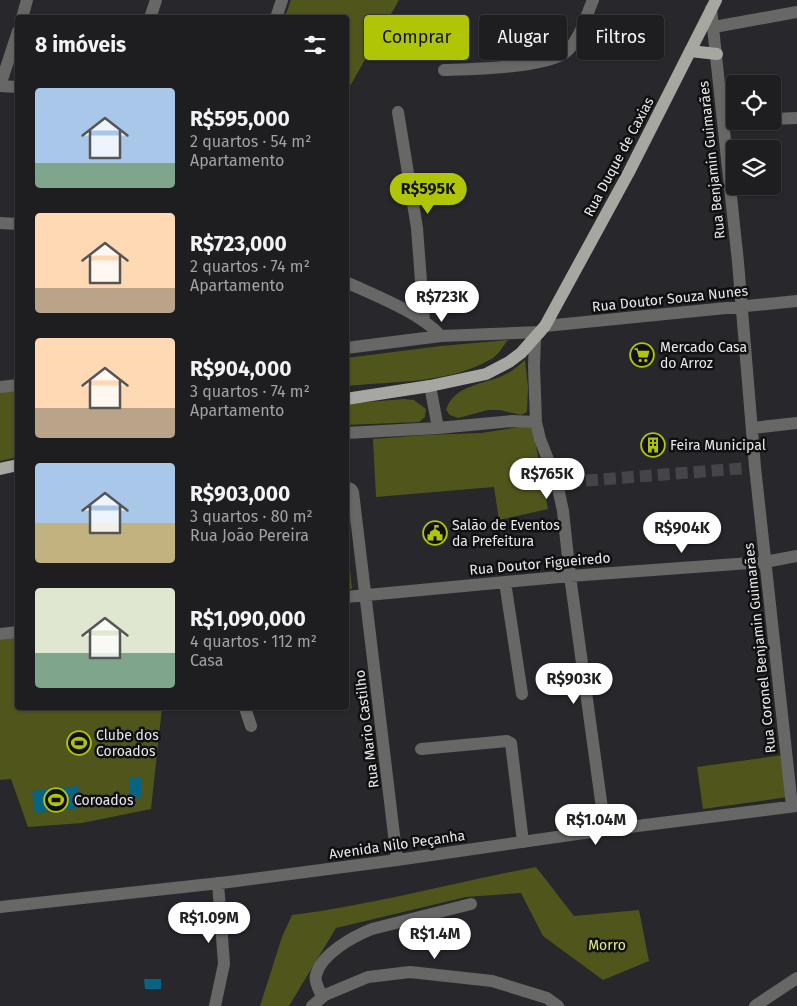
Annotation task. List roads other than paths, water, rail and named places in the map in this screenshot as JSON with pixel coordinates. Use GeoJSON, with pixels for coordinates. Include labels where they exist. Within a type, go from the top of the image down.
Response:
{"type":"FeatureCollection","features":[{"type":"Feature","properties":{"kind":"main road","name":"Rua Duque de Caxias"},"geometry":{"type":"LineString","coordinates":[[349,399],[430,386],[486,374],[509,362],[540,332],[629,172],[713,5]]}},
{"type":"Feature","properties":{"kind":"main road"},"geometry":{"type":"LineString","coordinates":[[690,51],[717,54]]}},
{"type":"Feature","properties":{"kind":"main road"},"geometry":{"type":"LineString","coordinates":[[0,469],[15,466]]}},
{"type":"Feature","properties":{"kind":"street"},"geometry":{"type":"LineString","coordinates":[[23,15],[27,0]]}},
{"type":"Feature","properties":{"kind":"street"},"geometry":{"type":"LineString","coordinates":[[151,15],[156,0]]}},
{"type":"Feature","properties":{"kind":"street"},"geometry":{"type":"LineString","coordinates":[[277,15],[282,0]]}},
{"type":"Feature","properties":{"kind":"street"},"geometry":{"type":"LineString","coordinates":[[444,70],[516,66],[556,59],[568,51],[574,43],[593,0]]}},
{"type":"Feature","properties":{"kind":"street","name":"Rua Benjamin Guimarães"},"geometry":{"type":"LineString","coordinates":[[713,5],[742,307]]}},
{"type":"Feature","properties":{"kind":"street"},"geometry":{"type":"LineString","coordinates":[[714,27],[797,12]]}},
{"type":"Feature","properties":{"kind":"street"},"geometry":{"type":"LineString","coordinates":[[15,39],[0,86],[15,87]]}},
{"type":"Feature","properties":{"kind":"street"},"geometry":{"type":"LineString","coordinates":[[398,112],[417,228],[424,321]]}},
{"type":"Feature","properties":{"kind":"street"},"geometry":{"type":"LineString","coordinates":[[781,119],[797,118]]}},
{"type":"Feature","properties":{"kind":"street"},"geometry":{"type":"LineString","coordinates":[[0,223],[15,224]]}},
{"type":"Feature","properties":{"kind":"street"},"geometry":{"type":"LineString","coordinates":[[349,284],[424,321],[441,336]]}},
{"type":"Feature","properties":{"kind":"street","name":"Rua Doutor Souza Nunes"},"geometry":{"type":"LineString","coordinates":[[349,348],[441,336],[540,332],[797,301]]}},
{"type":"Feature","properties":{"kind":"street","name":"Rua Coronel Benjamin Guimarães"},"geometry":{"type":"LineString","coordinates":[[742,307],[752,428],[751,468],[765,562],[795,806]]}},
{"type":"Feature","properties":{"kind":"street"},"geometry":{"type":"LineString","coordinates":[[540,332],[534,366],[536,422],[540,439],[562,482],[570,576],[605,830]]}},
{"type":"Feature","properties":{"kind":"street"},"geometry":{"type":"LineString","coordinates":[[0,387],[15,385]]}},
{"type":"Feature","properties":{"kind":"street"},"geometry":{"type":"LineString","coordinates":[[430,386],[438,428]]}},
{"type":"Feature","properties":{"kind":"street"},"geometry":{"type":"LineString","coordinates":[[349,433],[438,428],[512,421],[536,422]]}},
{"type":"Feature","properties":{"kind":"street"},"geometry":{"type":"LineString","coordinates":[[752,428],[797,422]]}},
{"type":"Feature","properties":{"kind":"street","name":"Rua Mario Castilho"},"geometry":{"type":"LineString","coordinates":[[349,487],[353,492],[364,595],[378,688],[397,860]]}},
{"type":"Feature","properties":{"kind":"street","name":"Rua Doutor Figueiredo"},"geometry":{"type":"LineString","coordinates":[[349,597],[570,576],[765,562],[797,556]]}},
{"type":"Feature","properties":{"kind":"street"},"geometry":{"type":"LineString","coordinates":[[504,582],[522,694]]}},
{"type":"Feature","properties":{"kind":"street"},"geometry":{"type":"LineString","coordinates":[[0,634],[15,632]]}},
{"type":"Feature","properties":{"kind":"street"},"geometry":{"type":"LineString","coordinates":[[246,710],[250,726]]}},
{"type":"Feature","properties":{"kind":"street"},"geometry":{"type":"LineString","coordinates":[[420,749],[506,741],[510,743],[523,842]]}},
{"type":"Feature","properties":{"kind":"street","name":"Avenida Nilo Peçanha"},"geometry":{"type":"LineString","coordinates":[[0,907],[218,883],[795,806]]}},
{"type":"Feature","properties":{"kind":"street"},"geometry":{"type":"LineString","coordinates":[[215,1006],[224,964],[218,883]]}},
{"type":"Feature","properties":{"kind":"street"},"geometry":{"type":"LineString","coordinates":[[322,997],[316,981],[319,968],[344,943],[356,935],[372,929],[471,904]]}},
{"type":"Feature","properties":{"kind":"street"},"geometry":{"type":"LineString","coordinates":[[312,1006],[322,997],[368,978],[410,972],[492,981],[548,998],[558,1006]]}},
{"type":"Feature","properties":{"kind":"street"},"geometry":{"type":"LineString","coordinates":[[756,1006],[797,978]]}},
{"type":"Feature","properties":{"kind":"water"},"geometry":{"type":"Polygon","coordinates":[[[129,777],[141,777],[141,798],[129,799],[129,777]]]}},
{"type":"Feature","properties":{"kind":"water","name":"Coroados"},"geometry":{"type":"Polygon","coordinates":[[[78,786],[81,808],[35,813],[32,791],[78,786]]]}},
{"type":"Feature","properties":{"kind":"water"},"geometry":{"type":"Polygon","coordinates":[[[144,979],[161,979],[161,989],[145,989],[144,979]]]}},
{"type":"Feature","properties":{"kind":"tunnel"},"geometry":{"type":"LineString","coordinates":[[568,482],[747,468]]}},
{"type":"Feature","properties":{"kind":"place","name":"Mercado Casa do Arroz"},"geometry":{"type":"Point","coordinates":[642,355]}},
{"type":"Feature","properties":{"kind":"place","name":"Feira Municipal"},"geometry":{"type":"Point","coordinates":[653,445]}},
{"type":"Feature","properties":{"kind":"place","name":"Salão de Eventos da Prefeitura"},"geometry":{"type":"Point","coordinates":[435,533]}},
{"type":"Feature","properties":{"kind":"place","name":"Clube dos Coroados"},"geometry":{"type":"Point","coordinates":[79,743]}},
{"type":"Feature","properties":{"kind":"place","name":"Coroados"},"geometry":{"type":"Point","coordinates":[56,800]}},
{"type":"Feature","properties":{"kind":"park label","name":"Morro"},"geometry":{"type":"Point","coordinates":[607,945]}}]}
